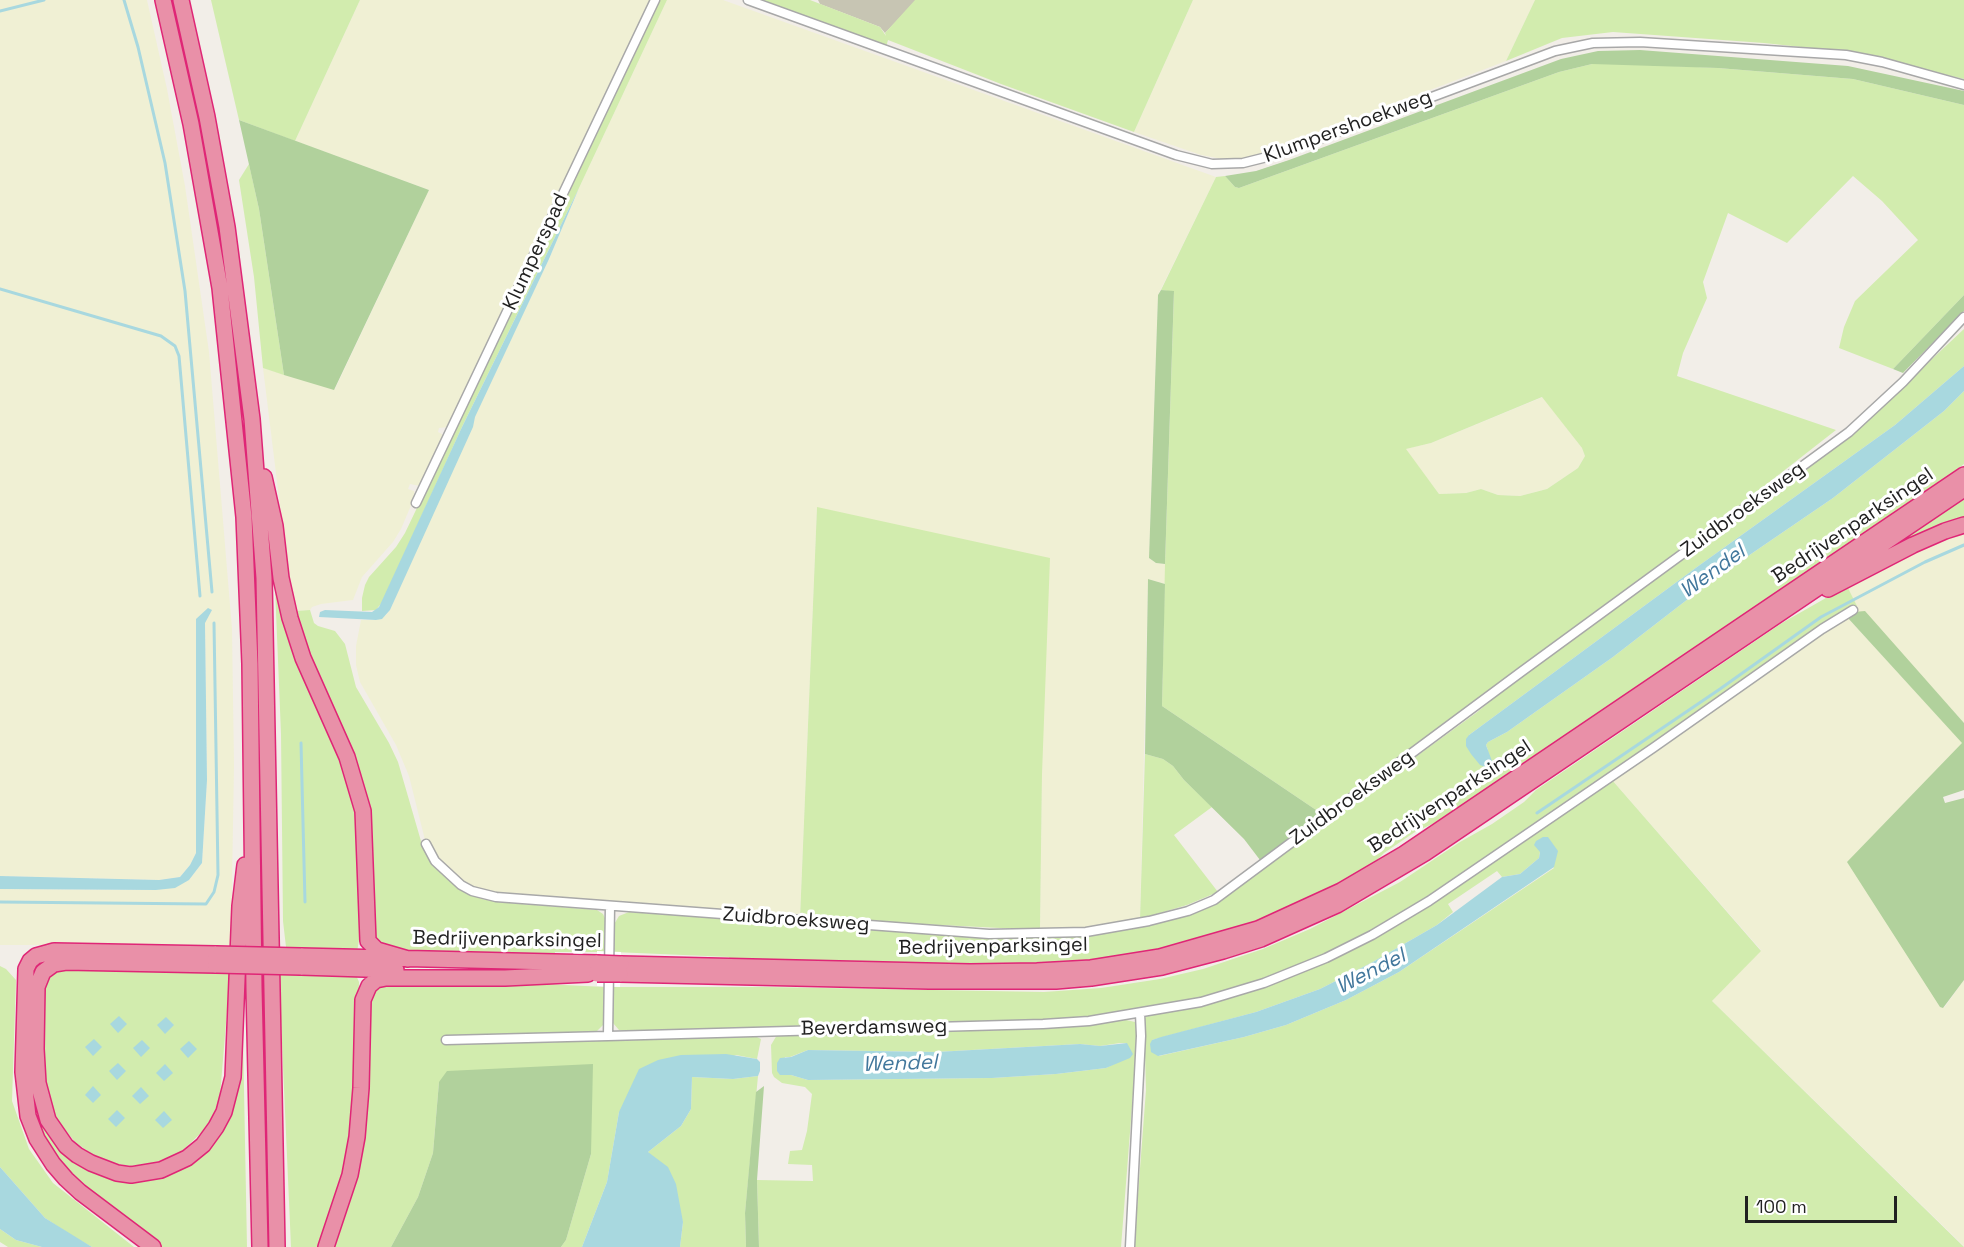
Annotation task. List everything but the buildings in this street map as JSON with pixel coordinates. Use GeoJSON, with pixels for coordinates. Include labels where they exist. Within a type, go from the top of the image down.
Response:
{"type":"FeatureCollection","features":[{"type":"Feature","properties":{"kind":"highway"},"geometry":{"type":"LineString","coordinates":[[163,0],[191,124],[220,288],[244,518],[250,664],[260,1247]]}},
{"type":"Feature","properties":{"kind":"highway"},"geometry":{"type":"LineString","coordinates":[[181,0],[205,106],[227,227],[252,419],[264,578],[277,1247]]}},
{"type":"Feature","properties":{"kind":"highway"},"geometry":{"type":"LineString","coordinates":[[252,419],[275,526],[281,578],[290,618],[303,658],[347,757],[363,811],[367,937],[377,950],[408,959]]}},
{"type":"Feature","properties":{"kind":"highway"},"geometry":{"type":"LineString","coordinates":[[1922,504],[1964,466]]}},
{"type":"Feature","properties":{"kind":"highway","name":"Bedrijvenparksingel"},"geometry":{"type":"LineString","coordinates":[[153,1247],[66,1179],[37,1139],[28,1116],[23,1072],[25,976],[30,961],[44,952],[216,960],[594,970],[970,972],[1091,968],[1160,957],[1258,929],[1341,891],[1404,854],[1964,475]]}},
{"type":"Feature","properties":{"kind":"highway","name":"Bedrijvenparksingel"},"geometry":{"type":"LineString","coordinates":[[621,969],[929,981],[1056,981],[1138,972],[1224,951],[1306,920],[1382,880],[1964,489]]}},
{"type":"Feature","properties":{"kind":"highway"},"geometry":{"type":"LineString","coordinates":[[1795,603],[1840,585],[1924,540],[1964,525]]}},
{"type":"Feature","properties":{"kind":"highway","name":"Bedrijvenparksingel"},"geometry":{"type":"LineString","coordinates":[[216,960],[66,962],[54,964],[43,972],[37,987],[36,1070],[44,1111],[54,1131],[77,1155],[117,1173],[131,1175],[161,1170],[187,1158],[203,1145],[224,1112],[232,1077],[240,906],[252,805]]}},
{"type":"Feature","properties":{"kind":"highway","name":"Bedrijvenparksingel"},"geometry":{"type":"LineString","coordinates":[[301,962],[408,959],[594,970]]}},
{"type":"Feature","properties":{"kind":"highway"},"geometry":{"type":"LineString","coordinates":[[326,1247],[350,1175],[357,1137],[363,1000],[369,986],[386,978],[506,978],[594,970]]}},
{"type":"Feature","properties":{"kind":"street","name":"Klumperspad"},"geometry":{"type":"LineString","coordinates":[[416,503],[655,0]]}},
{"type":"Feature","properties":{"kind":"street","name":"Klumpershoekweg"},"geometry":{"type":"LineString","coordinates":[[748,0],[1176,155],[1212,164],[1243,164],[1279,154],[1545,55],[1593,43],[1640,42],[1846,55],[1882,62],[1964,85]]}},
{"type":"Feature","properties":{"kind":"street","name":"Zuidbroeksweg"},"geometry":{"type":"LineString","coordinates":[[610,906],[944,931],[1040,934],[1086,932],[1125,925],[1188,911],[1214,900],[1849,432],[1903,382],[1964,317]]}},
{"type":"Feature","properties":{"kind":"street"},"geometry":{"type":"LineString","coordinates":[[1130,1247],[1141,1036],[1140,1013],[1201,1002],[1264,983],[1326,958],[1372,935],[1429,901],[1822,629],[1853,610]]}},
{"type":"Feature","properties":{"kind":"street"},"geometry":{"type":"LineString","coordinates":[[426,844],[429,852],[443,870],[472,891],[496,897],[610,906],[608,1036]]}},
{"type":"Feature","properties":{"kind":"street","name":"Beverdamsweg"},"geometry":{"type":"LineString","coordinates":[[446,1040],[1043,1024],[1089,1021],[1140,1013]]}},
{"type":"Feature","properties":{"kind":"shaded area"},"geometry":{"type":"Polygon","coordinates":[[[818,0],[917,0],[885,33],[880,27],[820,4],[818,0]]]}},
{"type":"Feature","properties":{"kind":"green space"},"geometry":{"type":"Polygon","coordinates":[[[0,0],[147,0],[185,186],[209,352],[232,629],[234,765],[231,945],[0,945],[0,889],[156,890],[189,880],[202,863],[207,780],[205,623],[196,619],[196,853],[190,865],[180,877],[159,880],[0,876],[0,0]]]}},
{"type":"Feature","properties":{"kind":"green space"},"geometry":{"type":"Polygon","coordinates":[[[211,0],[360,0],[295,141],[239,120],[211,0]]]}},
{"type":"Feature","properties":{"kind":"green space"},"geometry":{"type":"Polygon","coordinates":[[[360,0],[653,0],[449,427],[439,428],[438,432],[444,439],[420,486],[410,484],[408,489],[414,491],[415,496],[401,529],[393,542],[362,577],[353,600],[321,604],[310,610],[296,611],[289,579],[263,368],[335,389],[429,190],[295,141],[360,0]]]}},
{"type":"Feature","properties":{"kind":"green space"},"geometry":{"type":"Polygon","coordinates":[[[659,0],[667,0],[579,188],[462,427],[383,601],[376,610],[362,611],[365,585],[405,533],[659,0]]]}},
{"type":"Feature","properties":{"kind":"green space"},"geometry":{"type":"Polygon","coordinates":[[[667,0],[723,0],[1216,177],[1158,295],[1149,558],[1156,563],[1165,564],[1165,584],[1148,579],[1140,919],[1085,929],[1040,930],[1042,774],[817,507],[800,918],[494,896],[473,890],[437,861],[425,840],[409,776],[396,745],[360,682],[356,665],[356,646],[361,620],[376,620],[390,610],[474,417],[667,0]]]}},
{"type":"Feature","properties":{"kind":"green space"},"geometry":{"type":"Polygon","coordinates":[[[759,0],[810,0],[880,27],[886,36],[885,33],[915,0],[1193,0],[1134,132],[888,40],[886,47],[759,0]]]}},
{"type":"Feature","properties":{"kind":"green space"},"geometry":{"type":"Polygon","coordinates":[[[1193,0],[1535,0],[1506,61],[1252,158],[1228,160],[1201,155],[1134,132],[1193,0]]]}},
{"type":"Feature","properties":{"kind":"green space"},"geometry":{"type":"Polygon","coordinates":[[[1535,0],[1964,0],[1964,79],[1848,52],[1764,43],[1613,32],[1562,38],[1506,61],[1535,0]]]}},
{"type":"Feature","properties":{"kind":"green space"},"geometry":{"type":"Polygon","coordinates":[[[1640,50],[1848,66],[1964,91],[1964,105],[1853,79],[1718,68],[1592,64],[1559,72],[1239,188],[1235,187],[1225,176],[1256,171],[1289,160],[1561,59],[1598,51],[1640,50]]]}},
{"type":"Feature","properties":{"kind":"green space"},"geometry":{"type":"Polygon","coordinates":[[[1592,64],[1718,68],[1853,79],[1964,105],[1964,295],[1893,369],[1839,348],[1844,327],[1855,301],[1918,240],[1882,201],[1853,176],[1787,243],[1728,213],[1703,282],[1707,298],[1683,353],[1677,376],[1836,430],[1740,505],[1322,814],[1162,706],[1174,292],[1161,290],[1216,177],[1225,176],[1235,187],[1239,188],[1559,72],[1592,64]],[[1542,397],[1431,443],[1406,449],[1439,494],[1466,493],[1481,489],[1498,495],[1520,496],[1547,489],[1578,468],[1585,456],[1582,448],[1542,397]]]}},
{"type":"Feature","properties":{"kind":"green space"},"geometry":{"type":"Polygon","coordinates":[[[239,120],[429,190],[334,390],[284,375],[259,209],[239,120]]]}},
{"type":"Feature","properties":{"kind":"green space"},"geometry":{"type":"Polygon","coordinates":[[[249,164],[259,209],[284,375],[263,368],[254,277],[239,180],[249,164]]]}},
{"type":"Feature","properties":{"kind":"green space"},"geometry":{"type":"Polygon","coordinates":[[[1161,290],[1174,291],[1165,564],[1156,563],[1149,558],[1158,295],[1161,290]]]}},
{"type":"Feature","properties":{"kind":"green space"},"geometry":{"type":"Polygon","coordinates":[[[1964,295],[1964,311],[1903,373],[1893,369],[1964,295]]]}},
{"type":"Feature","properties":{"kind":"green space"},"geometry":{"type":"Polygon","coordinates":[[[1964,329],[1964,366],[1895,425],[1469,735],[1488,750],[1486,745],[1488,742],[1507,732],[1613,657],[1710,582],[1833,498],[1944,411],[1964,391],[1964,464],[1938,484],[1445,818],[1415,832],[1384,853],[1370,867],[1284,911],[1162,949],[1089,961],[1037,964],[909,964],[730,959],[729,957],[614,952],[613,926],[619,916],[629,912],[1009,938],[1087,935],[1216,902],[1851,435],[1964,329]]]}},
{"type":"Feature","properties":{"kind":"green space"},"geometry":{"type":"Polygon","coordinates":[[[1543,397],[1582,448],[1585,456],[1578,468],[1547,489],[1520,496],[1498,495],[1481,489],[1466,493],[1439,494],[1405,449],[1431,443],[1543,397]]]}},
{"type":"Feature","properties":{"kind":"green space"},"geometry":{"type":"Polygon","coordinates":[[[1964,496],[1964,522],[1851,575],[1964,496]]]}},
{"type":"Feature","properties":{"kind":"green space"},"geometry":{"type":"Polygon","coordinates":[[[817,507],[1050,558],[1042,774],[1040,930],[800,918],[817,507]]]}},
{"type":"Feature","properties":{"kind":"green space"},"geometry":{"type":"Polygon","coordinates":[[[1964,529],[1964,723],[1928,683],[1854,612],[1858,608],[1847,586],[1916,550],[1964,529]]]}},
{"type":"Feature","properties":{"kind":"green space"},"geometry":{"type":"Polygon","coordinates":[[[274,563],[352,788],[360,843],[360,934],[357,952],[286,947],[283,921],[281,734],[274,563]]]}},
{"type":"Feature","properties":{"kind":"green space"},"geometry":{"type":"Polygon","coordinates":[[[1148,579],[1165,584],[1162,706],[1322,814],[1260,860],[1244,839],[1184,780],[1173,766],[1163,759],[1145,754],[1148,579]]]}},
{"type":"Feature","properties":{"kind":"green space"},"geometry":{"type":"Polygon","coordinates":[[[1847,586],[1857,606],[1845,612],[1428,899],[1362,937],[1296,968],[1229,991],[1149,1010],[1079,1020],[627,1031],[619,1030],[613,1023],[611,987],[1044,992],[1101,988],[1160,979],[1203,969],[1263,949],[1310,929],[1400,882],[1460,842],[1492,824],[1524,802],[1536,790],[1782,623],[1847,586]]]}},
{"type":"Feature","properties":{"kind":"green space"},"geometry":{"type":"Polygon","coordinates":[[[310,610],[314,623],[335,631],[345,644],[356,687],[398,762],[423,848],[441,873],[458,888],[482,899],[597,910],[606,920],[608,952],[555,952],[555,955],[393,951],[376,941],[372,929],[373,852],[370,811],[353,752],[308,652],[296,611],[310,610]]]}},
{"type":"Feature","properties":{"kind":"green space"},"geometry":{"type":"Polygon","coordinates":[[[1865,611],[1964,723],[1964,790],[1943,797],[1945,803],[1964,798],[1964,980],[1943,1008],[1940,1007],[1847,862],[1962,743],[1847,617],[1854,612],[1865,611]]]}},
{"type":"Feature","properties":{"kind":"green space"},"geometry":{"type":"Polygon","coordinates":[[[1847,617],[1963,743],[1848,862],[1944,1008],[1964,980],[1964,1246],[1712,1001],[1761,950],[1612,780],[1847,617]]]}},
{"type":"Feature","properties":{"kind":"green space"},"geometry":{"type":"Polygon","coordinates":[[[1145,754],[1163,759],[1173,766],[1212,807],[1174,835],[1218,892],[1187,905],[1140,919],[1145,754]]]}},
{"type":"Feature","properties":{"kind":"green space"},"geometry":{"type":"Polygon","coordinates":[[[1612,780],[1761,951],[1712,1001],[1964,1247],[1134,1247],[1146,1090],[1144,1017],[1227,997],[1375,937],[1612,780]],[[1540,852],[1539,858],[1520,874],[1502,877],[1497,871],[1448,904],[1453,912],[1437,925],[1371,963],[1320,989],[1256,1012],[1152,1040],[1159,1056],[1286,1025],[1346,1000],[1399,972],[1554,868],[1540,852]]]}},
{"type":"Feature","properties":{"kind":"green space"},"geometry":{"type":"Polygon","coordinates":[[[0,966],[16,980],[12,1101],[29,1149],[53,1183],[134,1247],[92,1247],[74,1237],[45,1218],[0,1167],[0,966]]]}},
{"type":"Feature","properties":{"kind":"green space"},"geometry":{"type":"Polygon","coordinates":[[[69,967],[230,974],[220,1096],[214,1114],[203,1131],[182,1151],[167,1159],[148,1164],[131,1166],[111,1163],[93,1155],[75,1142],[57,1120],[48,1098],[42,1068],[40,989],[46,977],[59,969],[69,967]]]}},
{"type":"Feature","properties":{"kind":"green space"},"geometry":{"type":"Polygon","coordinates":[[[279,975],[356,975],[359,982],[357,1109],[352,1150],[322,1247],[291,1247],[279,975]]]}},
{"type":"Feature","properties":{"kind":"green space"},"geometry":{"type":"Polygon","coordinates":[[[242,983],[247,1247],[161,1247],[69,1178],[31,1115],[31,1071],[74,1159],[162,1174],[228,1114],[242,983]]]}},
{"type":"Feature","properties":{"kind":"green space"},"geometry":{"type":"Polygon","coordinates":[[[522,983],[606,987],[604,1024],[595,1033],[447,1043],[531,1043],[753,1035],[761,1039],[757,1059],[736,1055],[619,1112],[607,1182],[582,1247],[561,1247],[566,1240],[591,1154],[439,1082],[433,1153],[418,1197],[391,1247],[334,1247],[357,1179],[362,1152],[369,1091],[365,1054],[366,1012],[373,992],[380,985],[522,983]]]}},
{"type":"Feature","properties":{"kind":"green space"},"geometry":{"type":"Polygon","coordinates":[[[1126,1020],[1135,1022],[1138,1030],[1121,1247],[759,1247],[757,1180],[813,1181],[812,1165],[788,1164],[790,1151],[802,1150],[812,1094],[805,1087],[782,1083],[774,1077],[771,1045],[777,1035],[1045,1029],[1126,1020]],[[1127,1043],[936,1052],[808,1050],[785,1057],[780,1075],[791,1075],[808,1080],[992,1078],[1056,1074],[1106,1068],[1116,1063],[1127,1043]]]}},
{"type":"Feature","properties":{"kind":"green space"},"geometry":{"type":"Polygon","coordinates":[[[593,1064],[591,1154],[566,1240],[561,1247],[391,1247],[418,1197],[433,1153],[439,1082],[447,1071],[593,1064]]]}},
{"type":"Feature","properties":{"kind":"green space"},"geometry":{"type":"Polygon","coordinates":[[[758,1076],[745,1213],[746,1247],[680,1247],[683,1222],[648,1152],[681,1126],[691,1109],[692,1077],[733,1079],[758,1076]]]}},
{"type":"Feature","properties":{"kind":"green space"},"geometry":{"type":"Polygon","coordinates":[[[764,1086],[757,1180],[759,1247],[746,1247],[745,1213],[756,1092],[764,1086]]]}},
{"type":"Feature","properties":{"kind":"green space"},"geometry":{"type":"Polygon","coordinates":[[[0,1229],[16,1240],[42,1247],[8,1247],[0,1242],[0,1229]]]}},
{"type":"Feature","properties":{"kind":"water"},"geometry":{"type":"Polygon","coordinates":[[[579,188],[390,610],[382,619],[376,620],[319,617],[320,612],[325,610],[372,612],[379,607],[462,427],[579,188]]]}},
{"type":"Feature","properties":{"kind":"water","name":"Wendel"},"geometry":{"type":"Polygon","coordinates":[[[1964,366],[1964,391],[1944,411],[1833,498],[1710,582],[1613,657],[1507,732],[1488,742],[1486,745],[1491,764],[1485,767],[1480,765],[1471,754],[1466,746],[1466,739],[1469,735],[1895,425],[1964,366]]]}},
{"type":"Feature","properties":{"kind":"water"},"geometry":{"type":"Polygon","coordinates":[[[208,608],[212,610],[205,623],[207,780],[202,863],[189,880],[175,888],[156,890],[0,889],[0,876],[159,880],[180,877],[190,865],[196,853],[196,619],[208,608]]]}},
{"type":"Feature","properties":{"kind":"water","name":"Wendel"},"geometry":{"type":"Polygon","coordinates":[[[1543,837],[1548,837],[1558,851],[1554,867],[1399,972],[1346,1000],[1286,1025],[1158,1056],[1151,1052],[1152,1040],[1256,1012],[1320,989],[1371,963],[1437,925],[1502,877],[1520,874],[1539,858],[1540,852],[1534,845],[1543,837]]]}},
{"type":"Feature","properties":{"kind":"water"},"geometry":{"type":"Polygon","coordinates":[[[119,1016],[127,1024],[118,1033],[110,1024],[119,1016]]]}},
{"type":"Feature","properties":{"kind":"water"},"geometry":{"type":"Polygon","coordinates":[[[166,1017],[174,1025],[165,1034],[157,1025],[166,1017]]]}},
{"type":"Feature","properties":{"kind":"water"},"geometry":{"type":"Polygon","coordinates":[[[94,1039],[102,1047],[93,1056],[85,1047],[94,1039]]]}},
{"type":"Feature","properties":{"kind":"water"},"geometry":{"type":"Polygon","coordinates":[[[142,1040],[150,1048],[141,1057],[133,1048],[142,1040]]]}},
{"type":"Feature","properties":{"kind":"water"},"geometry":{"type":"Polygon","coordinates":[[[189,1041],[197,1049],[188,1058],[180,1049],[189,1041]]]}},
{"type":"Feature","properties":{"kind":"water","name":"Wendel"},"geometry":{"type":"Polygon","coordinates":[[[1127,1043],[1133,1054],[1130,1058],[1106,1068],[1056,1074],[992,1078],[808,1080],[791,1075],[780,1075],[777,1071],[780,1058],[791,1057],[808,1050],[936,1052],[1127,1043]]]}},
{"type":"Feature","properties":{"kind":"water"},"geometry":{"type":"Polygon","coordinates":[[[726,1054],[757,1059],[760,1062],[758,1076],[733,1079],[692,1077],[691,1109],[681,1126],[648,1152],[668,1167],[676,1184],[683,1222],[680,1247],[582,1247],[607,1182],[619,1112],[639,1069],[658,1060],[681,1055],[726,1054]]]}},
{"type":"Feature","properties":{"kind":"water"},"geometry":{"type":"Polygon","coordinates":[[[118,1063],[126,1071],[117,1080],[109,1071],[118,1063]]]}},
{"type":"Feature","properties":{"kind":"water"},"geometry":{"type":"Polygon","coordinates":[[[165,1064],[173,1073],[164,1081],[156,1073],[165,1064]]]}},
{"type":"Feature","properties":{"kind":"water"},"geometry":{"type":"Polygon","coordinates":[[[93,1086],[101,1095],[93,1103],[85,1095],[93,1086]]]}},
{"type":"Feature","properties":{"kind":"water"},"geometry":{"type":"Polygon","coordinates":[[[141,1087],[149,1096],[140,1104],[132,1096],[141,1087]]]}},
{"type":"Feature","properties":{"kind":"water"},"geometry":{"type":"Polygon","coordinates":[[[117,1110],[125,1118],[116,1127],[108,1119],[117,1110]]]}},
{"type":"Feature","properties":{"kind":"water"},"geometry":{"type":"Polygon","coordinates":[[[164,1111],[172,1120],[163,1128],[155,1120],[164,1111]]]}},
{"type":"Feature","properties":{"kind":"water"},"geometry":{"type":"Polygon","coordinates":[[[0,1167],[45,1218],[92,1247],[42,1247],[16,1240],[0,1229],[0,1167]]]}},
{"type":"Feature","properties":{"kind":"pier"},"geometry":{"type":"Polygon","coordinates":[[[597,951],[621,952],[620,987],[597,986],[597,951]]]}},
{"type":"Feature","properties":{"kind":"waterway"},"geometry":{"type":"LineString","coordinates":[[0,11],[44,0]]}},
{"type":"Feature","properties":{"kind":"waterway"},"geometry":{"type":"LineString","coordinates":[[124,0],[138,47],[165,163],[185,291],[212,592]]}},
{"type":"Feature","properties":{"kind":"waterway"},"geometry":{"type":"LineString","coordinates":[[0,289],[161,336],[175,346],[179,356],[200,596]]}},
{"type":"Feature","properties":{"kind":"waterway"},"geometry":{"type":"LineString","coordinates":[[1537,813],[1720,689],[1821,617],[1925,562],[1964,545]]}},
{"type":"Feature","properties":{"kind":"waterway"},"geometry":{"type":"LineString","coordinates":[[0,902],[206,904],[214,892],[218,875],[214,623]]}},
{"type":"Feature","properties":{"kind":"waterway"},"geometry":{"type":"LineString","coordinates":[[301,743],[305,902]]}}]}
